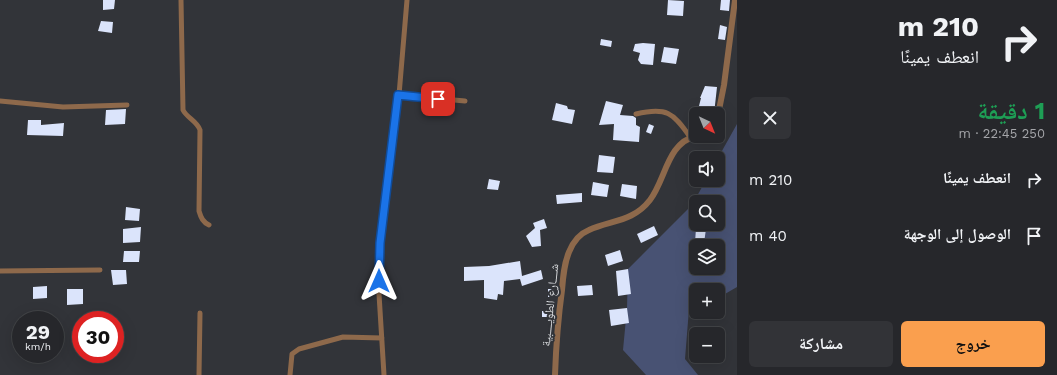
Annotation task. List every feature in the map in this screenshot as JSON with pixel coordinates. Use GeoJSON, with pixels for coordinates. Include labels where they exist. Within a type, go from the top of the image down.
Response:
{"type":"FeatureCollection","features":[{"type":"Feature","properties":{"kind":"street"},"geometry":{"type":"LineString","coordinates":[[181,0],[183,110],[198,124],[200,130],[199,211],[201,218],[209,225]]}},
{"type":"Feature","properties":{"kind":"street"},"geometry":{"type":"LineString","coordinates":[[384,375],[379,294],[380,243],[398,95],[407,0]]}},
{"type":"Feature","properties":{"kind":"street"},"geometry":{"type":"LineString","coordinates":[[720,107],[735,0]]}},
{"type":"Feature","properties":{"kind":"street"},"geometry":{"type":"LineString","coordinates":[[398,95],[465,101]]}},
{"type":"Feature","properties":{"kind":"street"},"geometry":{"type":"LineString","coordinates":[[0,101],[64,108],[127,105]]}},
{"type":"Feature","properties":{"kind":"street"},"geometry":{"type":"LineString","coordinates":[[636,114],[652,110],[663,111],[669,114],[689,132]]}},
{"type":"Feature","properties":{"kind":"street","name":"شــــارع الطويــــبية"},"geometry":{"type":"LineString","coordinates":[[555,375],[557,325],[565,263],[574,242],[580,235],[589,230],[620,221],[640,210],[650,200],[657,188],[674,150],[689,138]]}},
{"type":"Feature","properties":{"kind":"street"},"geometry":{"type":"LineString","coordinates":[[0,271],[100,270]]}},
{"type":"Feature","properties":{"kind":"street"},"geometry":{"type":"LineString","coordinates":[[199,375],[200,312]]}},
{"type":"Feature","properties":{"kind":"street"},"geometry":{"type":"LineString","coordinates":[[290,375],[292,354],[299,349],[343,336],[382,338]]}},
{"type":"Feature","properties":{"kind":"shaded area"},"geometry":{"type":"Polygon","coordinates":[[[737,124],[737,287],[725,294],[725,283],[689,283],[689,309],[685,359],[698,375],[646,375],[623,350],[627,308],[628,269],[689,208],[689,231],[725,231],[725,195],[698,195],[702,187],[725,187],[725,151],[722,151],[737,124]]]}},
{"type":"Feature","properties":{"kind":"building"},"geometry":{"type":"Polygon","coordinates":[[[103,0],[115,0],[114,9],[103,10],[103,0]]]}},
{"type":"Feature","properties":{"kind":"building"},"geometry":{"type":"Polygon","coordinates":[[[668,0],[684,1],[683,16],[667,15],[668,0]]]}},
{"type":"Feature","properties":{"kind":"building"},"geometry":{"type":"Polygon","coordinates":[[[721,0],[730,0],[729,11],[720,10],[721,0]]]}},
{"type":"Feature","properties":{"kind":"building"},"geometry":{"type":"Polygon","coordinates":[[[101,21],[113,22],[112,33],[98,31],[101,21]]]}},
{"type":"Feature","properties":{"kind":"building"},"geometry":{"type":"Polygon","coordinates":[[[720,25],[727,27],[725,40],[718,39],[720,25]]]}},
{"type":"Feature","properties":{"kind":"building"},"geometry":{"type":"Polygon","coordinates":[[[601,39],[612,41],[611,47],[600,45],[601,39]]]}},
{"type":"Feature","properties":{"kind":"building"},"geometry":{"type":"Polygon","coordinates":[[[635,44],[655,44],[653,65],[641,64],[638,60],[640,53],[633,51],[635,44]]]}},
{"type":"Feature","properties":{"kind":"building"},"geometry":{"type":"Polygon","coordinates":[[[664,47],[679,49],[676,64],[661,62],[664,47]]]}},
{"type":"Feature","properties":{"kind":"building"},"geometry":{"type":"Polygon","coordinates":[[[705,86],[717,87],[715,107],[699,107],[700,98],[705,86]]]}},
{"type":"Feature","properties":{"kind":"building"},"geometry":{"type":"Polygon","coordinates":[[[606,101],[623,105],[620,115],[633,116],[636,118],[636,125],[640,127],[639,142],[613,140],[614,124],[599,125],[606,101]]]}},
{"type":"Feature","properties":{"kind":"building"},"geometry":{"type":"Polygon","coordinates":[[[556,103],[567,106],[568,109],[575,110],[572,124],[552,120],[556,103]]]}},
{"type":"Feature","properties":{"kind":"building"},"geometry":{"type":"Polygon","coordinates":[[[126,109],[125,124],[105,125],[106,110],[126,109]]]}},
{"type":"Feature","properties":{"kind":"building"},"geometry":{"type":"Polygon","coordinates":[[[28,120],[41,120],[41,125],[64,123],[63,136],[27,135],[28,120]]]}},
{"type":"Feature","properties":{"kind":"building"},"geometry":{"type":"Polygon","coordinates":[[[649,124],[654,126],[651,134],[646,132],[649,124]]]}},
{"type":"Feature","properties":{"kind":"building"},"geometry":{"type":"Polygon","coordinates":[[[599,155],[615,157],[613,173],[597,172],[599,155]]]}},
{"type":"Feature","properties":{"kind":"building"},"geometry":{"type":"Polygon","coordinates":[[[489,179],[500,181],[498,190],[487,189],[489,179]]]}},
{"type":"Feature","properties":{"kind":"building"},"geometry":{"type":"Polygon","coordinates":[[[593,182],[609,185],[607,197],[591,195],[593,182]]]}},
{"type":"Feature","properties":{"kind":"building"},"geometry":{"type":"Polygon","coordinates":[[[622,184],[637,186],[636,199],[620,196],[622,184]]]}},
{"type":"Feature","properties":{"kind":"building"},"geometry":{"type":"Polygon","coordinates":[[[582,193],[582,202],[557,204],[556,195],[582,193]]]}},
{"type":"Feature","properties":{"kind":"building"},"geometry":{"type":"Polygon","coordinates":[[[126,207],[140,209],[139,221],[125,220],[126,207]]]}},
{"type":"Feature","properties":{"kind":"building"},"geometry":{"type":"Polygon","coordinates":[[[544,219],[547,228],[540,230],[541,246],[532,247],[526,236],[535,228],[533,223],[544,219]]]}},
{"type":"Feature","properties":{"kind":"building"},"geometry":{"type":"Polygon","coordinates":[[[654,226],[658,235],[641,243],[637,234],[654,226]]]}},
{"type":"Feature","properties":{"kind":"building"},"geometry":{"type":"Polygon","coordinates":[[[141,227],[140,242],[123,243],[123,229],[141,227]]]}},
{"type":"Feature","properties":{"kind":"building"},"geometry":{"type":"Polygon","coordinates":[[[696,231],[706,231],[705,239],[695,239],[696,231]]]}},
{"type":"Feature","properties":{"kind":"building"},"geometry":{"type":"Polygon","coordinates":[[[620,250],[623,261],[608,266],[605,255],[620,250]]]}},
{"type":"Feature","properties":{"kind":"building"},"geometry":{"type":"Polygon","coordinates":[[[124,251],[140,251],[139,262],[123,262],[124,251]]]}},
{"type":"Feature","properties":{"kind":"building"},"geometry":{"type":"Polygon","coordinates":[[[520,261],[522,276],[541,270],[543,279],[522,286],[520,279],[504,281],[503,295],[498,294],[497,300],[484,298],[484,280],[464,281],[464,267],[489,266],[520,261]]]}},
{"type":"Feature","properties":{"kind":"building"},"geometry":{"type":"Polygon","coordinates":[[[628,269],[631,294],[618,296],[616,271],[628,269]]]}},
{"type":"Feature","properties":{"kind":"building"},"geometry":{"type":"Polygon","coordinates":[[[111,270],[126,270],[127,284],[113,285],[111,270]]]}},
{"type":"Feature","properties":{"kind":"building"},"geometry":{"type":"Polygon","coordinates":[[[592,285],[593,295],[578,296],[577,286],[592,285]]]}},
{"type":"Feature","properties":{"kind":"building"},"geometry":{"type":"Polygon","coordinates":[[[47,286],[47,298],[33,299],[33,287],[47,286]]]}},
{"type":"Feature","properties":{"kind":"building"},"geometry":{"type":"Polygon","coordinates":[[[67,289],[83,289],[83,304],[67,305],[67,289]]]}},
{"type":"Feature","properties":{"kind":"building"},"geometry":{"type":"Polygon","coordinates":[[[548,289],[554,289],[554,297],[548,297],[548,289]]]}},
{"type":"Feature","properties":{"kind":"building"},"geometry":{"type":"Polygon","coordinates":[[[627,308],[629,323],[611,326],[609,310],[627,308]]]}},
{"type":"Feature","properties":{"kind":"building"},"geometry":{"type":"Polygon","coordinates":[[[542,311],[546,311],[547,313],[547,311],[553,311],[553,317],[542,317],[542,311]]]}},
{"type":"Feature","properties":{"kind":"route"},"geometry":{"type":"LineString","coordinates":[[379,281],[380,243],[398,95],[438,99]]}}]}
